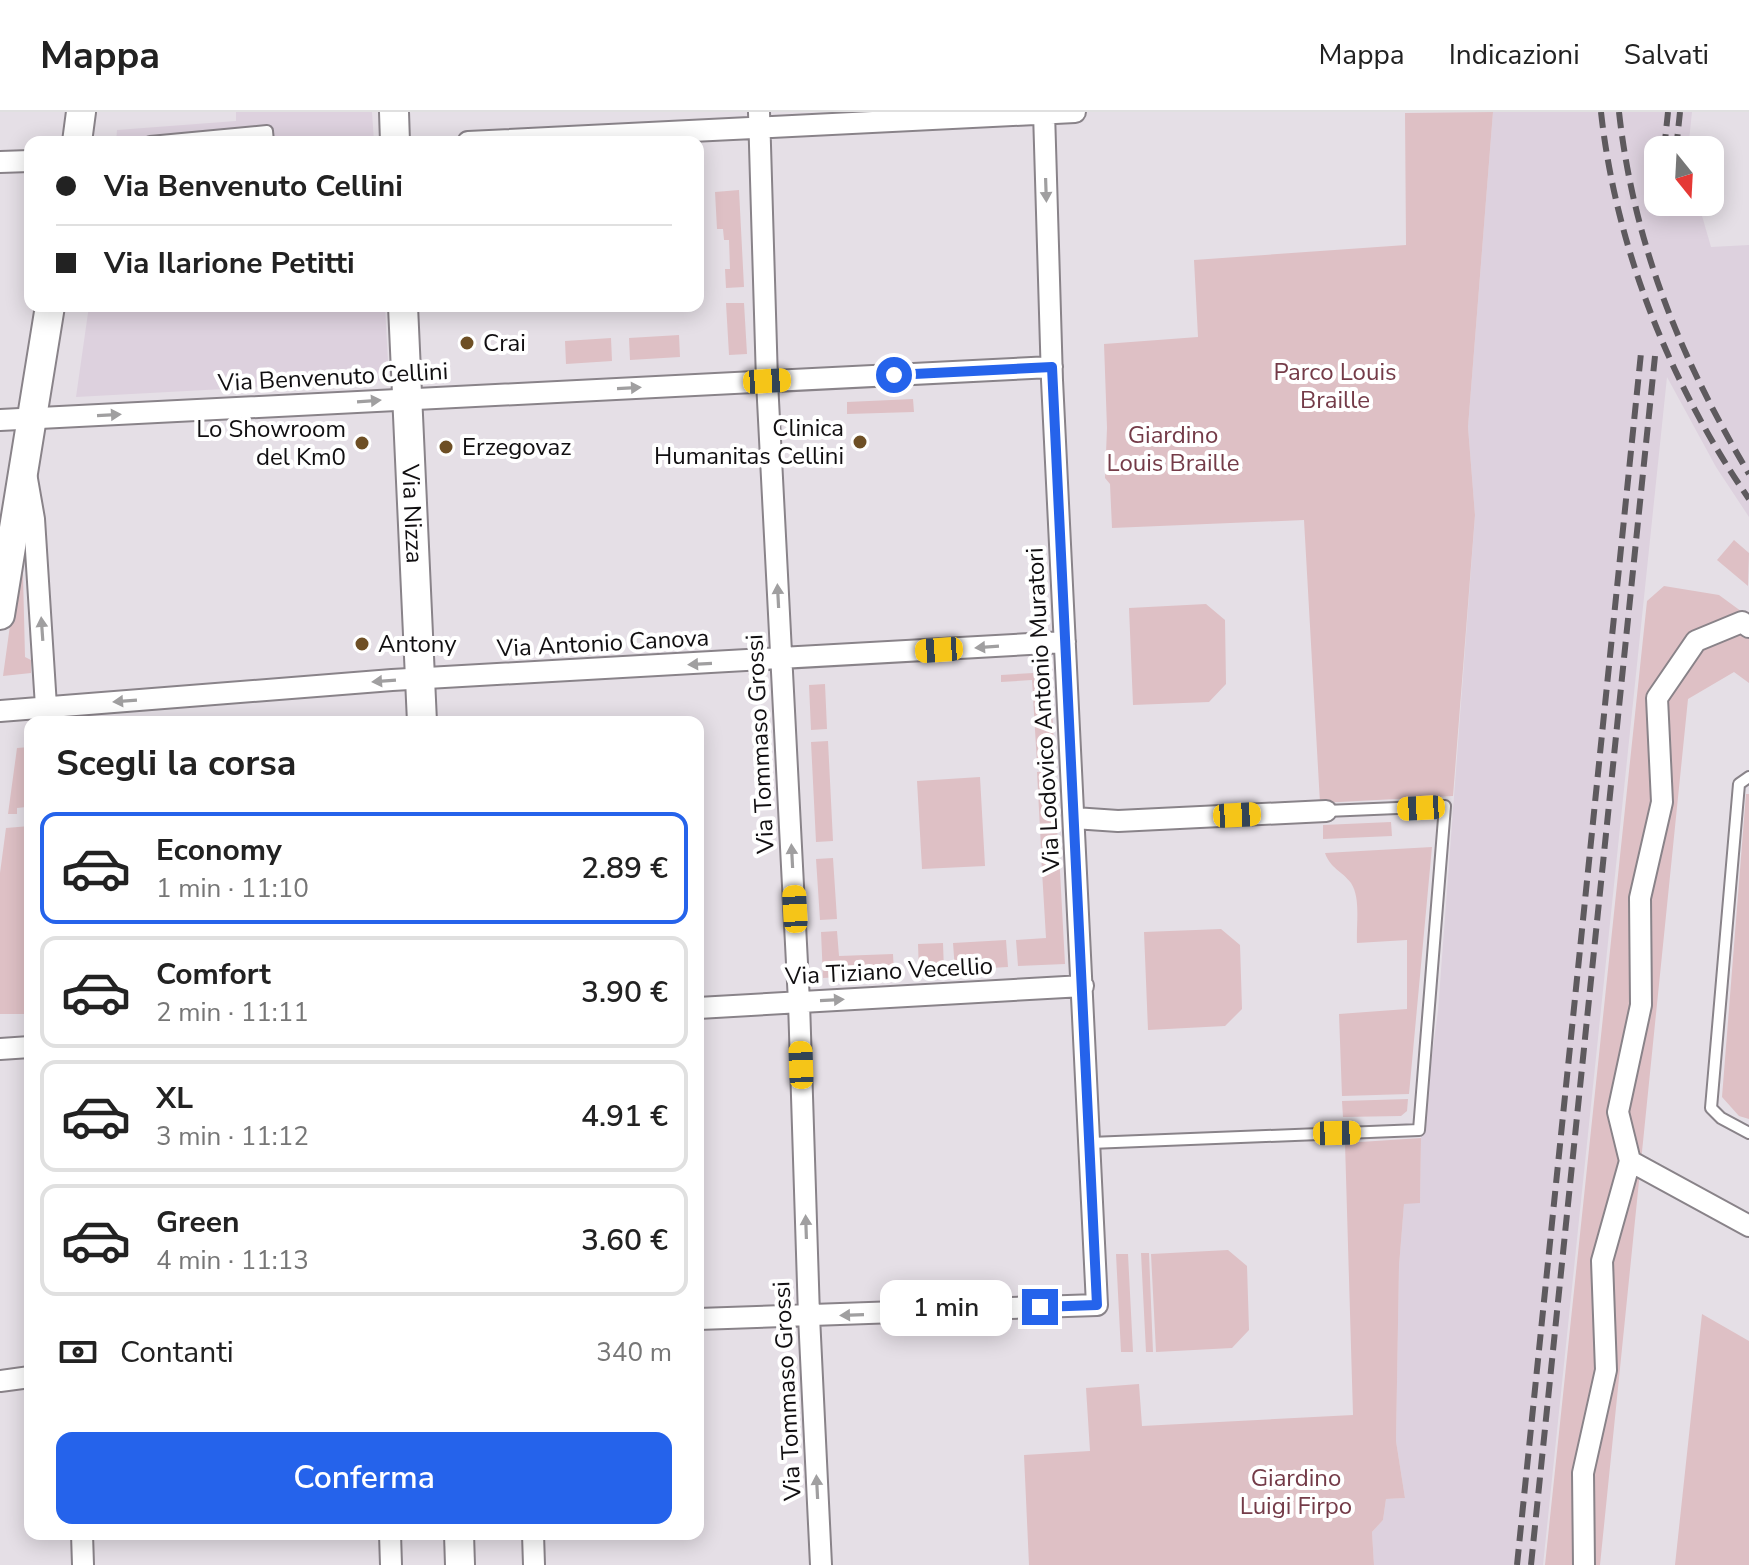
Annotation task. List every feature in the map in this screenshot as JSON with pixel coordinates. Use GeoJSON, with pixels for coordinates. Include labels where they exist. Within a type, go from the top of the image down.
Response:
{"type":"FeatureCollection","features":[{"type":"Feature","properties":{"kind":"street"},"geometry":{"type":"LineString","coordinates":[[78,136],[81,112]]}},
{"type":"Feature","properties":{"kind":"street"},"geometry":{"type":"LineString","coordinates":[[394,112],[395,136]]}},
{"type":"Feature","properties":{"kind":"street"},"geometry":{"type":"LineString","coordinates":[[548,136],[760,120],[1075,112]]}},
{"type":"Feature","properties":{"kind":"street","name":"Via Lodovico Antonio Muratori"},"geometry":{"type":"LineString","coordinates":[[809,1316],[1097,1305],[1052,367],[1044,113]]}},
{"type":"Feature","properties":{"kind":"street","name":"Via Tommaso Grossi"},"geometry":{"type":"LineString","coordinates":[[760,120],[767,381],[799,1002],[821,1565]]}},
{"type":"Feature","properties":{"kind":"street"},"geometry":{"type":"LineString","coordinates":[[0,162],[24,161]]}},
{"type":"Feature","properties":{"kind":"street"},"geometry":{"type":"LineString","coordinates":[[0,615],[49,312]]}},
{"type":"Feature","properties":{"kind":"street","name":"Via Nizza"},"geometry":{"type":"LineString","coordinates":[[403,312],[422,716]]}},
{"type":"Feature","properties":{"kind":"street","name":"Via Benvenuto Cellini"},"geometry":{"type":"LineString","coordinates":[[0,420],[1052,367]]}},
{"type":"Feature","properties":{"kind":"street"},"geometry":{"type":"LineString","coordinates":[[25,463],[34,519],[47,714]]}},
{"type":"Feature","properties":{"kind":"street"},"geometry":{"type":"LineString","coordinates":[[1584,1565],[1583,1473],[1606,1370],[1602,1261],[1630,1161],[1618,1112],[1641,1005],[1640,898],[1662,802],[1657,698],[1696,641],[1742,622],[1749,627]]}},
{"type":"Feature","properties":{"kind":"street","name":"Via Antonio Canova"},"geometry":{"type":"LineString","coordinates":[[0,711],[47,714],[420,678],[1065,642]]}},
{"type":"Feature","properties":{"kind":"street"},"geometry":{"type":"LineString","coordinates":[[1074,818],[1118,821],[1326,811]]}},
{"type":"Feature","properties":{"kind":"street","name":"Via Tiziano Vecellio"},"geometry":{"type":"LineString","coordinates":[[704,1008],[1083,986]]}},
{"type":"Feature","properties":{"kind":"street"},"geometry":{"type":"LineString","coordinates":[[0,1049],[24,1047]]}},
{"type":"Feature","properties":{"kind":"street"},"geometry":{"type":"LineString","coordinates":[[1630,1161],[1749,1226]]}},
{"type":"Feature","properties":{"kind":"street"},"geometry":{"type":"LineString","coordinates":[[704,1319],[809,1316]]}},
{"type":"Feature","properties":{"kind":"street"},"geometry":{"type":"LineString","coordinates":[[0,1381],[24,1378]]}},
{"type":"Feature","properties":{"kind":"street"},"geometry":{"type":"LineString","coordinates":[[82,1540],[83,1565]]}},
{"type":"Feature","properties":{"kind":"street"},"geometry":{"type":"LineString","coordinates":[[390,1540],[391,1565]]}},
{"type":"Feature","properties":{"kind":"street"},"geometry":{"type":"LineString","coordinates":[[459,1540],[460,1565]]}},
{"type":"Feature","properties":{"kind":"street"},"geometry":{"type":"LineString","coordinates":[[533,1540],[534,1565]]}},
{"type":"Feature","properties":{"kind":"lane"},"geometry":{"type":"LineString","coordinates":[[214,136],[267,131],[267,136]]}},
{"type":"Feature","properties":{"kind":"lane"},"geometry":{"type":"LineString","coordinates":[[1749,777],[1739,784],[1711,1108],[1721,1118],[1749,1133]]}},
{"type":"Feature","properties":{"kind":"lane"},"geometry":{"type":"LineString","coordinates":[[1090,1143],[1419,1130],[1445,806],[1326,811]]}},
{"type":"Feature","properties":{"kind":"shaded area"},"geometry":{"type":"Polygon","coordinates":[[[236,112],[372,112],[374,136],[116,136],[117,130],[236,121],[236,112]]]}},
{"type":"Feature","properties":{"kind":"shaded area"},"geometry":{"type":"Polygon","coordinates":[[[1493,112],[1692,112],[1689,136],[1644,136],[1644,216],[1702,216],[1711,247],[1749,245],[1749,517],[1716,467],[1667,377],[1543,1565],[1374,1565],[1372,1532],[1383,1520],[1386,1499],[1405,1498],[1396,1441],[1399,1266],[1404,1203],[1420,1203],[1421,1138],[1438,1011],[1475,515],[1468,427],[1493,112]]]}},
{"type":"Feature","properties":{"kind":"shaded area"},"geometry":{"type":"Polygon","coordinates":[[[88,312],[385,312],[389,380],[76,397],[88,312]]]}},
{"type":"Feature","properties":{"kind":"green space","name":"Parco Louis Braille"},"geometry":{"type":"Polygon","coordinates":[[[1493,112],[1468,427],[1475,515],[1453,796],[1320,803],[1304,520],[1112,528],[1110,484],[1105,478],[1104,344],[1198,337],[1194,260],[1406,245],[1405,113],[1493,112]]]}},
{"type":"Feature","properties":{"kind":"green space"},"geometry":{"type":"Polygon","coordinates":[[[739,190],[744,287],[726,288],[725,269],[730,269],[729,240],[724,240],[723,229],[717,229],[715,192],[739,190]]]}},
{"type":"Feature","properties":{"kind":"green space"},"geometry":{"type":"Polygon","coordinates":[[[726,303],[744,303],[747,354],[729,355],[726,303]]]}},
{"type":"Feature","properties":{"kind":"green space"},"geometry":{"type":"Polygon","coordinates":[[[679,335],[680,357],[630,360],[629,338],[679,335]]]}},
{"type":"Feature","properties":{"kind":"green space"},"geometry":{"type":"Polygon","coordinates":[[[611,338],[612,361],[566,364],[565,341],[611,338]]]}},
{"type":"Feature","properties":{"kind":"green space"},"geometry":{"type":"Polygon","coordinates":[[[913,399],[914,412],[847,414],[847,402],[913,399]]]}},
{"type":"Feature","properties":{"kind":"green space"},"geometry":{"type":"Polygon","coordinates":[[[1734,540],[1749,553],[1748,586],[1717,560],[1734,540]]]}},
{"type":"Feature","properties":{"kind":"green space"},"geometry":{"type":"Polygon","coordinates":[[[23,574],[25,657],[31,660],[31,673],[3,676],[17,575],[23,574]]]}},
{"type":"Feature","properties":{"kind":"green space"},"geometry":{"type":"Polygon","coordinates":[[[1664,586],[1719,595],[1749,617],[1749,683],[1734,672],[1688,699],[1600,1565],[1545,1565],[1647,601],[1664,586]]]}},
{"type":"Feature","properties":{"kind":"green space"},"geometry":{"type":"Polygon","coordinates":[[[1206,604],[1225,620],[1226,684],[1209,702],[1133,705],[1129,608],[1206,604]]]}},
{"type":"Feature","properties":{"kind":"green space"},"geometry":{"type":"Polygon","coordinates":[[[1050,672],[1055,763],[1037,763],[1032,680],[1001,682],[1001,675],[1050,672]]]}},
{"type":"Feature","properties":{"kind":"green space"},"geometry":{"type":"Polygon","coordinates":[[[825,684],[827,729],[811,730],[809,685],[825,684]]]}},
{"type":"Feature","properties":{"kind":"green space"},"geometry":{"type":"Polygon","coordinates":[[[828,741],[833,841],[816,842],[811,742],[828,741]]]}},
{"type":"Feature","properties":{"kind":"green space"},"geometry":{"type":"Polygon","coordinates":[[[24,747],[24,807],[17,808],[17,814],[8,814],[17,748],[24,747]]]}},
{"type":"Feature","properties":{"kind":"green space"},"geometry":{"type":"Polygon","coordinates":[[[1055,771],[1058,847],[1041,848],[1037,772],[1055,771]]]}},
{"type":"Feature","properties":{"kind":"green space"},"geometry":{"type":"Polygon","coordinates":[[[980,777],[985,866],[922,869],[917,781],[980,777]]]}},
{"type":"Feature","properties":{"kind":"green space"},"geometry":{"type":"Polygon","coordinates":[[[1746,794],[1749,794],[1749,1119],[1739,1116],[1722,1097],[1746,794]]]}},
{"type":"Feature","properties":{"kind":"green space"},"geometry":{"type":"Polygon","coordinates":[[[1391,822],[1392,836],[1323,839],[1323,825],[1391,822]]]}},
{"type":"Feature","properties":{"kind":"green space"},"geometry":{"type":"Polygon","coordinates":[[[24,826],[24,1014],[0,1014],[0,873],[6,828],[24,826]]]}},
{"type":"Feature","properties":{"kind":"green space"},"geometry":{"type":"Polygon","coordinates":[[[1432,847],[1409,1094],[1342,1096],[1339,1014],[1407,1009],[1407,940],[1357,943],[1354,889],[1325,853],[1432,847]]]}},
{"type":"Feature","properties":{"kind":"green space"},"geometry":{"type":"Polygon","coordinates":[[[1059,853],[1065,964],[1018,966],[1016,940],[1046,938],[1041,854],[1059,853]]]}},
{"type":"Feature","properties":{"kind":"green space"},"geometry":{"type":"Polygon","coordinates":[[[833,858],[837,919],[820,920],[816,859],[833,858]]]}},
{"type":"Feature","properties":{"kind":"green space"},"geometry":{"type":"Polygon","coordinates":[[[1221,929],[1240,945],[1242,1009],[1225,1026],[1148,1030],[1144,932],[1221,929]]]}},
{"type":"Feature","properties":{"kind":"green space"},"geometry":{"type":"Polygon","coordinates":[[[837,931],[839,956],[893,954],[894,974],[823,978],[821,932],[837,931]]]}},
{"type":"Feature","properties":{"kind":"green space"},"geometry":{"type":"Polygon","coordinates":[[[1006,940],[1008,967],[955,970],[953,943],[1006,940]]]}},
{"type":"Feature","properties":{"kind":"green space"},"geometry":{"type":"Polygon","coordinates":[[[943,943],[944,971],[919,972],[918,944],[943,943]]]}},
{"type":"Feature","properties":{"kind":"green space"},"geometry":{"type":"Polygon","coordinates":[[[1408,1099],[1407,1111],[1401,1116],[1343,1117],[1342,1101],[1408,1099]]]}},
{"type":"Feature","properties":{"kind":"green space","name":"Giardino Luigi Firpo"},"geometry":{"type":"Polygon","coordinates":[[[1421,1138],[1420,1203],[1404,1204],[1399,1266],[1396,1441],[1405,1498],[1386,1499],[1383,1520],[1372,1532],[1374,1565],[1029,1565],[1024,1455],[1090,1451],[1086,1388],[1139,1384],[1142,1426],[1353,1415],[1345,1143],[1421,1138]]]}},
{"type":"Feature","properties":{"kind":"green space"},"geometry":{"type":"Polygon","coordinates":[[[1228,1250],[1247,1266],[1249,1330],[1232,1348],[1156,1352],[1151,1254],[1228,1250]]]}},
{"type":"Feature","properties":{"kind":"green space"},"geometry":{"type":"Polygon","coordinates":[[[1141,1253],[1149,1253],[1153,1352],[1146,1352],[1141,1253]]]}},
{"type":"Feature","properties":{"kind":"green space"},"geometry":{"type":"Polygon","coordinates":[[[1116,1254],[1128,1254],[1133,1352],[1121,1352],[1116,1254]]]}},
{"type":"Feature","properties":{"kind":"green space"},"geometry":{"type":"Polygon","coordinates":[[[1702,1314],[1749,1341],[1749,1565],[1675,1565],[1702,1314]]]}},
{"type":"Feature","properties":{"kind":"railway"},"geometry":{"type":"LineString","coordinates":[[1601,112],[1619,214],[1651,314],[1695,410],[1749,499]]}},
{"type":"Feature","properties":{"kind":"railway"},"geometry":{"type":"LineString","coordinates":[[1619,112],[1636,209],[1664,300],[1702,388],[1749,474]]}},
{"type":"Feature","properties":{"kind":"railway"},"geometry":{"type":"LineString","coordinates":[[1665,136],[1668,112]]}},
{"type":"Feature","properties":{"kind":"railway"},"geometry":{"type":"LineString","coordinates":[[1677,136],[1680,112]]}},
{"type":"Feature","properties":{"kind":"railway"},"geometry":{"type":"LineString","coordinates":[[1517,1565],[1641,353]]}},
{"type":"Feature","properties":{"kind":"railway"},"geometry":{"type":"LineString","coordinates":[[1531,1565],[1655,356]]}},
{"type":"Feature","properties":{"kind":"place","name":"Crai"},"geometry":{"type":"Point","coordinates":[467,343]}},
{"type":"Feature","properties":{"kind":"place","name":"Clinica Humanitas Cellini"},"geometry":{"type":"Point","coordinates":[860,442]}},
{"type":"Feature","properties":{"kind":"place","name":"Lo Showroom del Km0"},"geometry":{"type":"Point","coordinates":[362,443]}},
{"type":"Feature","properties":{"kind":"place","name":"Erzegovaz"},"geometry":{"type":"Point","coordinates":[446,447]}},
{"type":"Feature","properties":{"kind":"place","name":"Antony"},"geometry":{"type":"Point","coordinates":[362,644]}},
{"type":"Feature","properties":{"kind":"route"},"geometry":{"type":"LineString","coordinates":[[894,375],[1052,367],[1097,1305],[1040,1307]]}},
{"type":"Feature","properties":{"kind":"park label","name":"Giardino Louis Braille"},"geometry":{"type":"Point","coordinates":[1173,449]}}]}
